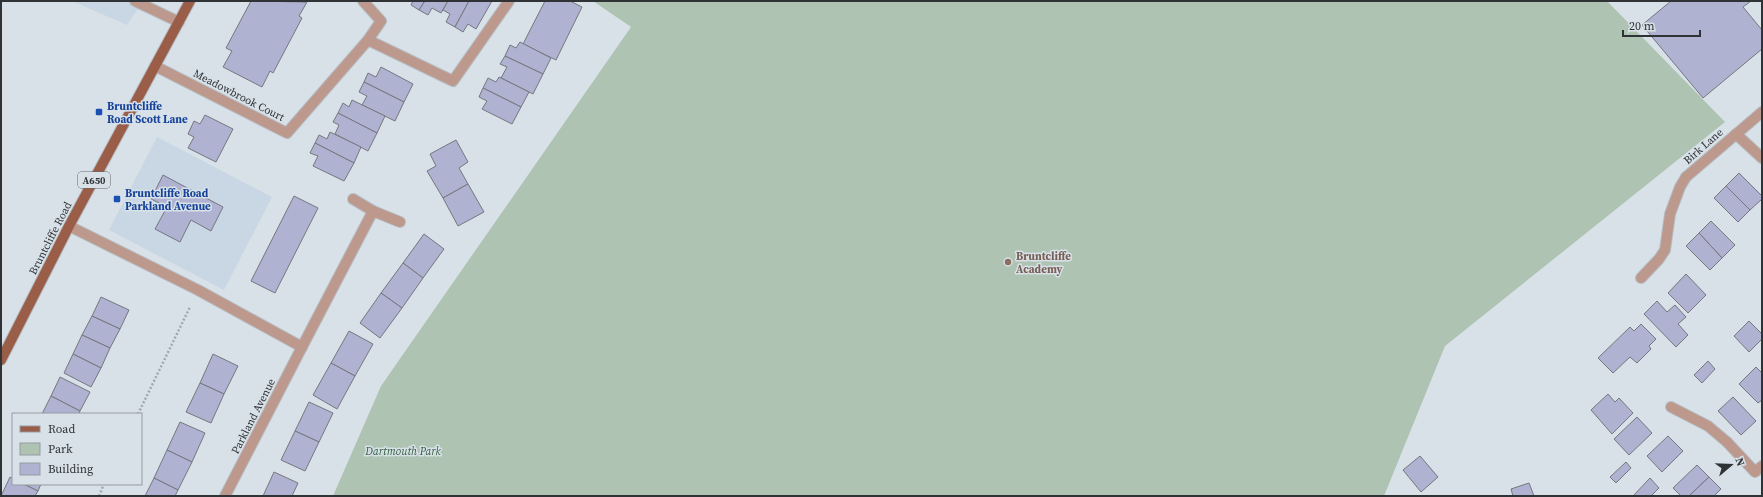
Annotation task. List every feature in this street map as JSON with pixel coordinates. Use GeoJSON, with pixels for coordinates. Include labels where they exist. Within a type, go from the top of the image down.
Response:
{"type":"FeatureCollection","features":[{"type":"Feature","properties":{"kind":"main road","name":"Bruntcliffe Road"},"geometry":{"type":"LineString","coordinates":[[1,360],[69,226],[190,1]]}},
{"type":"Feature","properties":{"kind":"street"},"geometry":{"type":"LineString","coordinates":[[135,1],[179,22]]}},
{"type":"Feature","properties":{"kind":"street","name":"Meadowbrook Court"},"geometry":{"type":"LineString","coordinates":[[155,66],[287,133],[368,40],[381,21],[363,1]]}},
{"type":"Feature","properties":{"kind":"street"},"geometry":{"type":"LineString","coordinates":[[368,40],[453,81],[509,1]]}},
{"type":"Feature","properties":{"kind":"street","name":"Birk Lane"},"geometry":{"type":"LineString","coordinates":[[1641,278],[1660,259],[1665,250],[1670,214],[1680,187],[1686,177],[1762,112]]}},
{"type":"Feature","properties":{"kind":"street","name":"Birk Lane"},"geometry":{"type":"LineString","coordinates":[[1736,134],[1762,158]]}},
{"type":"Feature","properties":{"kind":"street"},"geometry":{"type":"LineString","coordinates":[[353,198],[373,211],[400,222]]}},
{"type":"Feature","properties":{"kind":"street","name":"Parkland Avenue"},"geometry":{"type":"LineString","coordinates":[[225,496],[373,211]]}},
{"type":"Feature","properties":{"kind":"street"},"geometry":{"type":"LineString","coordinates":[[69,226],[198,290],[302,347]]}},
{"type":"Feature","properties":{"kind":"street"},"geometry":{"type":"LineString","coordinates":[[1670,407],[1708,426],[1755,472],[1762,466]]}},
{"type":"Feature","properties":{"kind":"path"},"geometry":{"type":"LineString","coordinates":[[138,413],[198,290]]}},
{"type":"Feature","properties":{"kind":"path"},"geometry":{"type":"LineString","coordinates":[[99,496],[104,485]]}},
{"type":"Feature","properties":{"kind":"shaded area"},"geometry":{"type":"Polygon","coordinates":[[[72,1],[143,1],[127,25],[72,1]]]}},
{"type":"Feature","properties":{"kind":"shaded area"},"geometry":{"type":"Polygon","coordinates":[[[157,137],[272,197],[224,290],[109,230],[157,137]]]}},
{"type":"Feature","properties":{"kind":"green space","name":"Bruntcliffe Academy"},"geometry":{"type":"Polygon","coordinates":[[[593,1],[1607,1],[1725,122],[1445,346],[1384,496],[333,496],[381,386],[631,27],[593,1]]]}},
{"type":"Feature","properties":{"kind":"building"},"geometry":{"type":"Polygon","coordinates":[[[251,1],[307,2],[299,16],[302,18],[273,73],[270,71],[262,87],[223,67],[232,51],[226,48],[251,1]]]}},
{"type":"Feature","properties":{"kind":"building"},"geometry":{"type":"Polygon","coordinates":[[[413,1],[425,1],[419,10],[411,5],[413,1]]]}},
{"type":"Feature","properties":{"kind":"building"},"geometry":{"type":"Polygon","coordinates":[[[425,1],[448,1],[441,13],[432,8],[428,15],[419,10],[425,1]]]}},
{"type":"Feature","properties":{"kind":"building"},"geometry":{"type":"Polygon","coordinates":[[[448,1],[469,1],[455,27],[446,22],[450,14],[443,10],[448,1]]]}},
{"type":"Feature","properties":{"kind":"building"},"geometry":{"type":"Polygon","coordinates":[[[469,1],[492,1],[476,29],[468,24],[463,32],[455,27],[469,1]]]}},
{"type":"Feature","properties":{"kind":"building"},"geometry":{"type":"Polygon","coordinates":[[[545,1],[570,1],[582,7],[556,60],[523,44],[545,1]]]}},
{"type":"Feature","properties":{"kind":"building"},"geometry":{"type":"Polygon","coordinates":[[[1671,1],[1751,1],[1743,7],[1762,30],[1762,49],[1703,98],[1642,25],[1671,1]]]}},
{"type":"Feature","properties":{"kind":"building"},"geometry":{"type":"Polygon","coordinates":[[[520,42],[551,58],[543,74],[505,56],[510,45],[516,48],[520,42]]]}},
{"type":"Feature","properties":{"kind":"building"},"geometry":{"type":"Polygon","coordinates":[[[505,56],[543,74],[533,94],[501,78],[507,67],[500,64],[505,56]]]}},
{"type":"Feature","properties":{"kind":"building"},"geometry":{"type":"Polygon","coordinates":[[[381,67],[413,84],[404,102],[364,82],[368,73],[376,77],[381,67]]]}},
{"type":"Feature","properties":{"kind":"building"},"geometry":{"type":"Polygon","coordinates":[[[499,77],[529,92],[521,107],[483,88],[488,78],[496,82],[499,77]]]}},
{"type":"Feature","properties":{"kind":"building"},"geometry":{"type":"Polygon","coordinates":[[[364,82],[404,102],[395,121],[362,105],[367,96],[359,92],[364,82]]]}},
{"type":"Feature","properties":{"kind":"building"},"geometry":{"type":"Polygon","coordinates":[[[483,88],[521,107],[512,124],[482,109],[487,101],[479,97],[483,88]]]}},
{"type":"Feature","properties":{"kind":"building"},"geometry":{"type":"Polygon","coordinates":[[[352,100],[385,116],[377,133],[338,113],[343,103],[349,107],[352,100]]]}},
{"type":"Feature","properties":{"kind":"building"},"geometry":{"type":"Polygon","coordinates":[[[338,113],[377,133],[368,151],[335,134],[339,125],[333,122],[338,113]]]}},
{"type":"Feature","properties":{"kind":"building"},"geometry":{"type":"Polygon","coordinates":[[[205,115],[233,129],[216,162],[188,148],[194,137],[188,134],[194,121],[200,124],[205,115]]]}},
{"type":"Feature","properties":{"kind":"building"},"geometry":{"type":"Polygon","coordinates":[[[330,132],[361,147],[354,163],[315,143],[319,135],[327,139],[330,132]]]}},
{"type":"Feature","properties":{"kind":"building"},"geometry":{"type":"Polygon","coordinates":[[[456,140],[468,162],[459,168],[468,184],[443,198],[427,171],[436,166],[430,154],[456,140]]]}},
{"type":"Feature","properties":{"kind":"building"},"geometry":{"type":"Polygon","coordinates":[[[315,143],[354,163],[344,181],[313,166],[318,156],[310,153],[315,143]]]}},
{"type":"Feature","properties":{"kind":"building"},"geometry":{"type":"Polygon","coordinates":[[[1739,173],[1762,196],[1762,199],[1750,210],[1726,186],[1739,173]]]}},
{"type":"Feature","properties":{"kind":"building"},"geometry":{"type":"Polygon","coordinates":[[[163,175],[223,207],[211,231],[191,220],[180,242],[155,229],[167,207],[151,199],[163,175]]]}},
{"type":"Feature","properties":{"kind":"building"},"geometry":{"type":"Polygon","coordinates":[[[468,184],[484,212],[458,226],[443,198],[468,184]]]}},
{"type":"Feature","properties":{"kind":"building"},"geometry":{"type":"Polygon","coordinates":[[[1726,186],[1750,210],[1738,222],[1714,198],[1726,186]]]}},
{"type":"Feature","properties":{"kind":"building"},"geometry":{"type":"Polygon","coordinates":[[[294,196],[318,208],[275,293],[251,281],[294,196]]]}},
{"type":"Feature","properties":{"kind":"building"},"geometry":{"type":"Polygon","coordinates":[[[1711,221],[1735,245],[1722,258],[1699,233],[1711,221]]]}},
{"type":"Feature","properties":{"kind":"building"},"geometry":{"type":"Polygon","coordinates":[[[1699,233],[1722,258],[1710,270],[1686,246],[1699,233]]]}},
{"type":"Feature","properties":{"kind":"building"},"geometry":{"type":"Polygon","coordinates":[[[424,234],[444,249],[423,278],[403,263],[424,234]]]}},
{"type":"Feature","properties":{"kind":"building"},"geometry":{"type":"Polygon","coordinates":[[[403,263],[423,278],[402,308],[381,293],[403,263]]]}},
{"type":"Feature","properties":{"kind":"building"},"geometry":{"type":"Polygon","coordinates":[[[1686,274],[1706,295],[1688,313],[1668,293],[1686,274]]]}},
{"type":"Feature","properties":{"kind":"building"},"geometry":{"type":"Polygon","coordinates":[[[381,293],[402,308],[380,338],[360,323],[381,293]]]}},
{"type":"Feature","properties":{"kind":"building"},"geometry":{"type":"Polygon","coordinates":[[[101,297],[129,310],[120,329],[92,316],[101,297]]]}},
{"type":"Feature","properties":{"kind":"building"},"geometry":{"type":"Polygon","coordinates":[[[1657,301],[1667,312],[1675,305],[1686,317],[1678,324],[1688,335],[1676,347],[1644,314],[1657,301]]]}},
{"type":"Feature","properties":{"kind":"building"},"geometry":{"type":"Polygon","coordinates":[[[92,316],[120,329],[110,348],[82,335],[92,316]]]}},
{"type":"Feature","properties":{"kind":"building"},"geometry":{"type":"Polygon","coordinates":[[[1749,321],[1762,334],[1762,339],[1749,352],[1734,336],[1749,321]]]}},
{"type":"Feature","properties":{"kind":"building"},"geometry":{"type":"Polygon","coordinates":[[[1641,324],[1656,339],[1649,346],[1651,349],[1637,363],[1630,357],[1613,373],[1598,358],[1630,327],[1634,331],[1641,324]]]}},
{"type":"Feature","properties":{"kind":"building"},"geometry":{"type":"Polygon","coordinates":[[[349,331],[373,344],[355,376],[331,363],[349,331]]]}},
{"type":"Feature","properties":{"kind":"building"},"geometry":{"type":"Polygon","coordinates":[[[82,335],[110,348],[101,368],[73,354],[82,335]]]}},
{"type":"Feature","properties":{"kind":"building"},"geometry":{"type":"Polygon","coordinates":[[[73,354],[101,368],[91,387],[64,373],[73,354]]]}},
{"type":"Feature","properties":{"kind":"building"},"geometry":{"type":"Polygon","coordinates":[[[213,354],[238,366],[224,394],[200,383],[213,354]]]}},
{"type":"Feature","properties":{"kind":"building"},"geometry":{"type":"Polygon","coordinates":[[[1708,361],[1715,369],[1702,383],[1694,375],[1708,361]]]}},
{"type":"Feature","properties":{"kind":"building"},"geometry":{"type":"Polygon","coordinates":[[[331,363],[355,376],[337,409],[313,395],[331,363]]]}},
{"type":"Feature","properties":{"kind":"building"},"geometry":{"type":"Polygon","coordinates":[[[1756,367],[1762,373],[1762,400],[1758,403],[1739,384],[1756,367]]]}},
{"type":"Feature","properties":{"kind":"building"},"geometry":{"type":"Polygon","coordinates":[[[60,377],[90,392],[80,411],[51,396],[60,377]]]}},
{"type":"Feature","properties":{"kind":"building"},"geometry":{"type":"Polygon","coordinates":[[[200,383],[224,394],[211,423],[186,412],[200,383]]]}},
{"type":"Feature","properties":{"kind":"building"},"geometry":{"type":"Polygon","coordinates":[[[1608,394],[1615,402],[1619,398],[1633,413],[1612,434],[1591,410],[1608,394]]]}},
{"type":"Feature","properties":{"kind":"building"},"geometry":{"type":"Polygon","coordinates":[[[51,396],[80,411],[79,413],[42,413],[51,396]]]}},
{"type":"Feature","properties":{"kind":"building"},"geometry":{"type":"Polygon","coordinates":[[[1733,397],[1756,421],[1741,435],[1718,411],[1733,397]]]}},
{"type":"Feature","properties":{"kind":"building"},"geometry":{"type":"Polygon","coordinates":[[[309,402],[333,413],[319,442],[295,431],[309,402]]]}},
{"type":"Feature","properties":{"kind":"building"},"geometry":{"type":"Polygon","coordinates":[[[1637,417],[1652,433],[1629,455],[1614,439],[1637,417]]]}},
{"type":"Feature","properties":{"kind":"building"},"geometry":{"type":"Polygon","coordinates":[[[180,422],[205,433],[192,462],[167,450],[180,422]]]}},
{"type":"Feature","properties":{"kind":"building"},"geometry":{"type":"Polygon","coordinates":[[[295,431],[319,442],[305,471],[281,460],[295,431]]]}},
{"type":"Feature","properties":{"kind":"building"},"geometry":{"type":"Polygon","coordinates":[[[1668,436],[1683,451],[1662,472],[1647,456],[1668,436]]]}},
{"type":"Feature","properties":{"kind":"building"},"geometry":{"type":"Polygon","coordinates":[[[167,450],[192,462],[178,490],[154,478],[167,450]]]}},
{"type":"Feature","properties":{"kind":"building"},"geometry":{"type":"Polygon","coordinates":[[[1420,456],[1438,477],[1421,492],[1403,470],[1420,456]]]}},
{"type":"Feature","properties":{"kind":"building"},"geometry":{"type":"Polygon","coordinates":[[[1626,462],[1631,468],[1616,483],[1610,477],[1626,462]]]}},
{"type":"Feature","properties":{"kind":"building"},"geometry":{"type":"Polygon","coordinates":[[[1697,465],[1709,477],[1689,496],[1681,496],[1673,488],[1697,465]]]}},
{"type":"Feature","properties":{"kind":"building"},"geometry":{"type":"Polygon","coordinates":[[[274,472],[298,483],[292,496],[263,496],[274,472]]]}},
{"type":"Feature","properties":{"kind":"building"},"geometry":{"type":"Polygon","coordinates":[[[10,477],[12,478],[12,485],[26,485],[38,491],[35,496],[1,496],[10,477]]]}},
{"type":"Feature","properties":{"kind":"building"},"geometry":{"type":"Polygon","coordinates":[[[1709,477],[1721,489],[1714,496],[1689,496],[1709,477]]]}},
{"type":"Feature","properties":{"kind":"building"},"geometry":{"type":"Polygon","coordinates":[[[154,478],[178,490],[175,496],[145,496],[154,478]]]}},
{"type":"Feature","properties":{"kind":"building"},"geometry":{"type":"Polygon","coordinates":[[[1650,478],[1659,488],[1651,496],[1633,496],[1650,478]]]}},
{"type":"Feature","properties":{"kind":"building"},"geometry":{"type":"Polygon","coordinates":[[[1529,483],[1534,496],[1513,496],[1511,489],[1529,483]]]}},
{"type":"Feature","properties":{"kind":"building"},"geometry":{"type":"Polygon","coordinates":[[[26,485],[41,485],[38,491],[26,485]]]}},
{"type":"Feature","properties":{"kind":"place","name":"Bruntcliffe Road Scott Lane"},"geometry":{"type":"Point","coordinates":[99,112]}},
{"type":"Feature","properties":{"kind":"place","name":"Bruntcliffe Road Parkland Avenue"},"geometry":{"type":"Point","coordinates":[117,199]}},
{"type":"Feature","properties":{"kind":"place","name":"Bruntcliffe Academy"},"geometry":{"type":"Point","coordinates":[1008,262]}},
{"type":"Feature","properties":{"kind":"park label","name":"Dartmouth Park"},"geometry":{"type":"Point","coordinates":[403,451]}}]}
